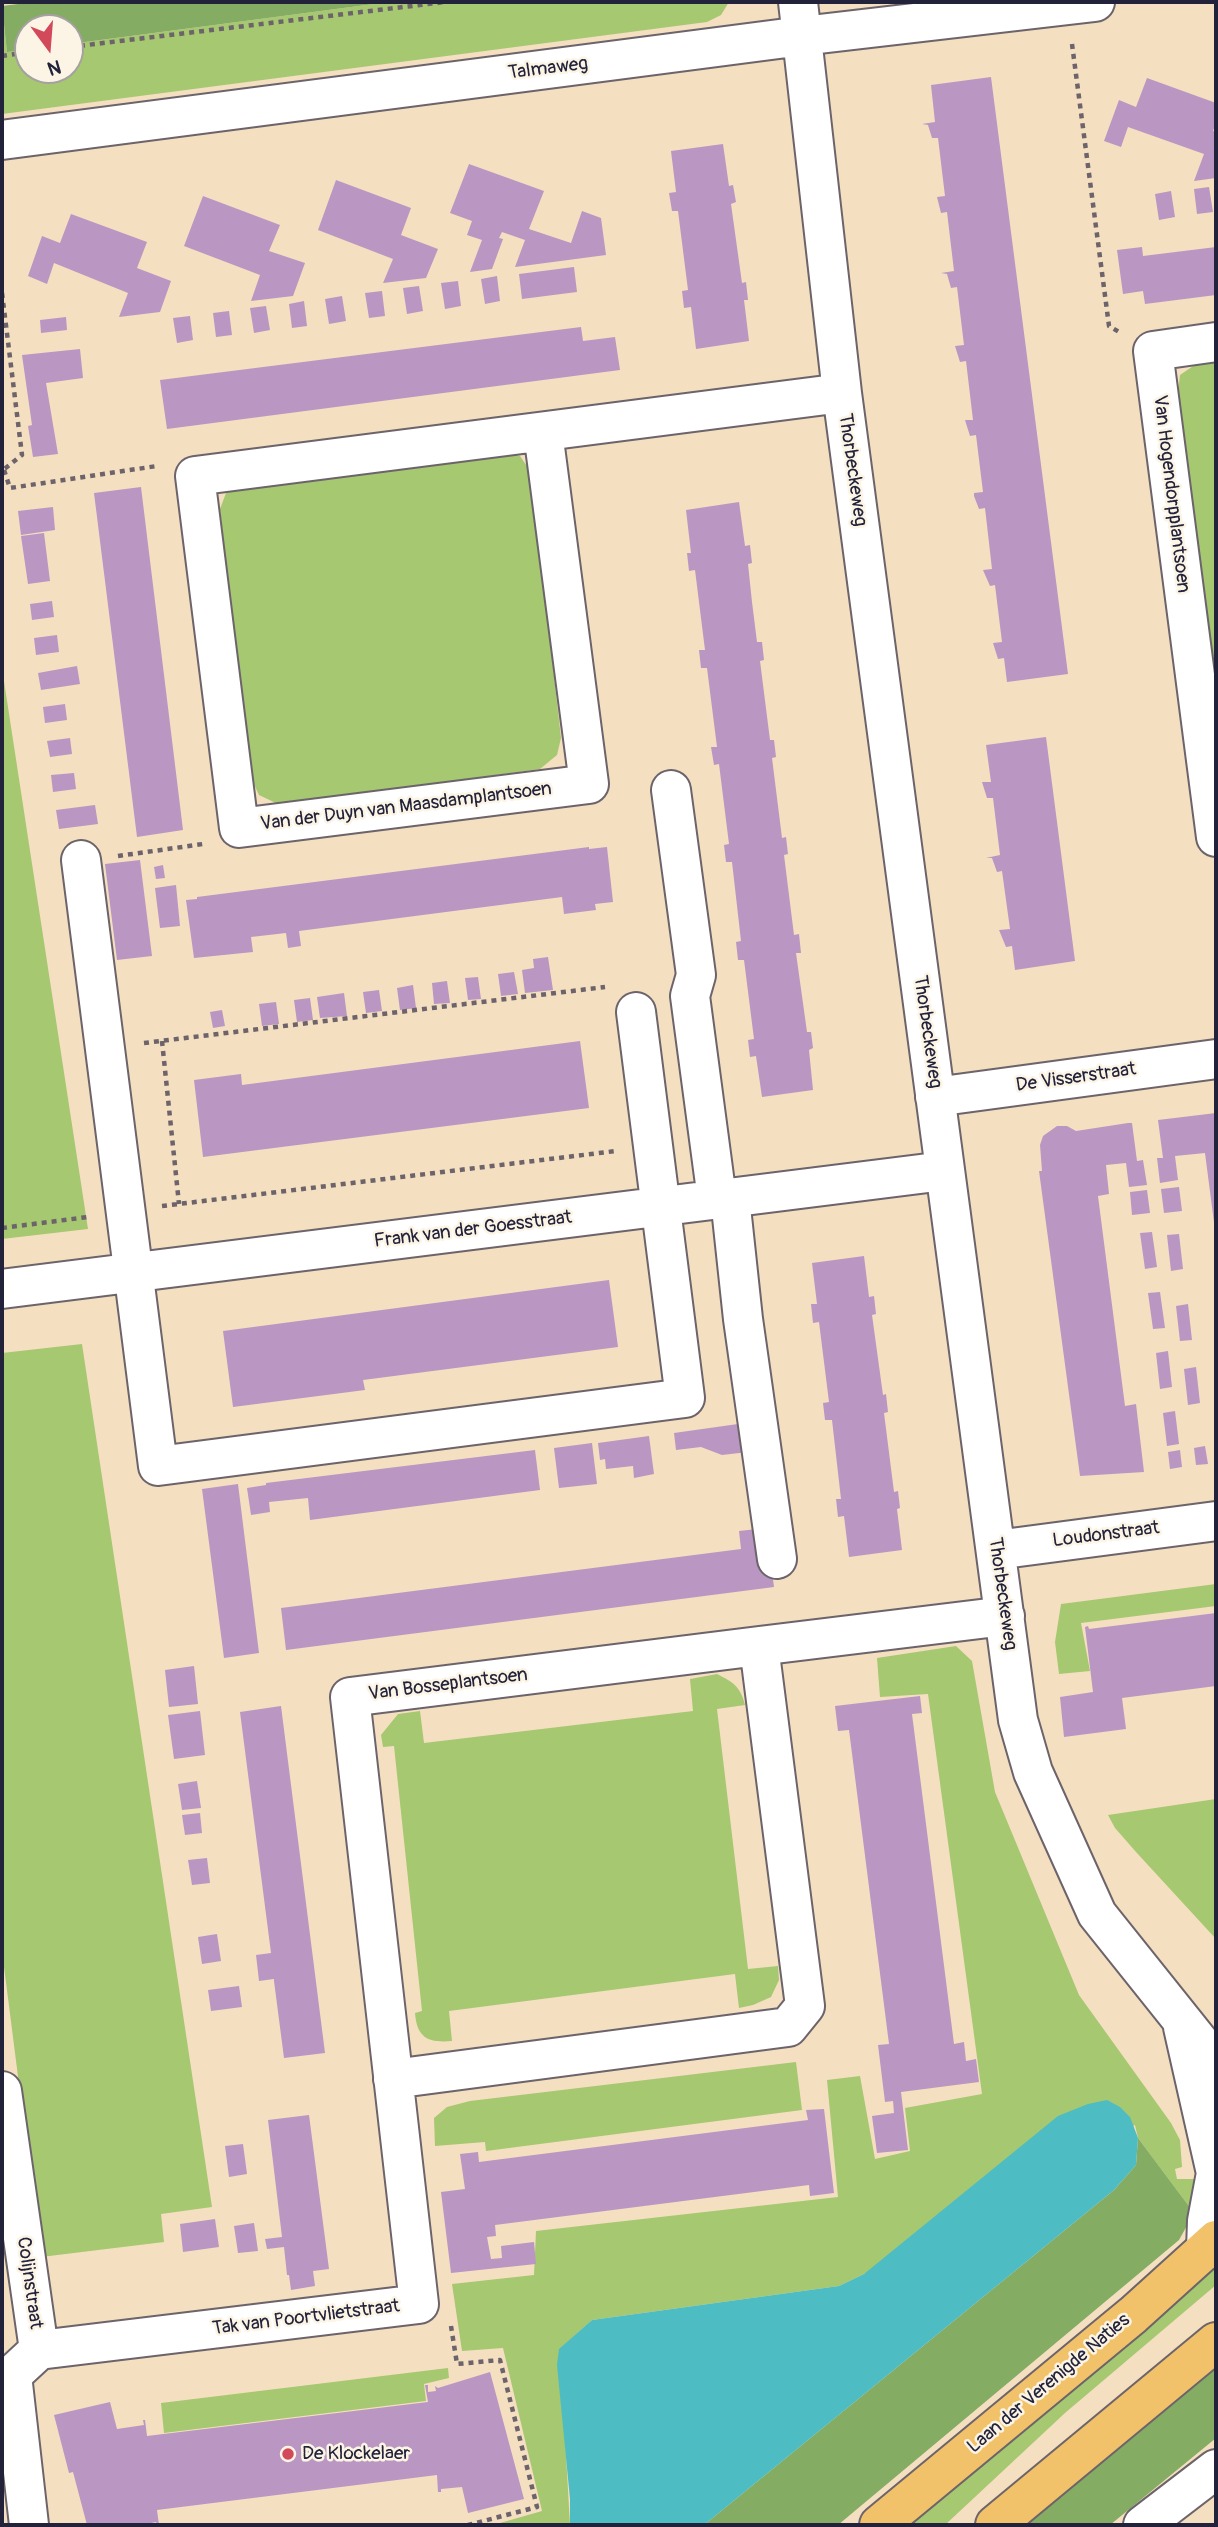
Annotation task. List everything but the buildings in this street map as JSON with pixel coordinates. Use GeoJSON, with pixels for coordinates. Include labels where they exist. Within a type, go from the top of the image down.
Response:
{"type":"FeatureCollection","features":[{"type":"Feature","properties":{"kind":"main road","name":"Laan der Verenigde Naties"},"geometry":{"type":"LineString","coordinates":[[880,2525],[1133,2315],[1211,2245]]}},
{"type":"Feature","properties":{"kind":"main road"},"geometry":{"type":"LineString","coordinates":[[995,2525],[1216,2342]]}},
{"type":"Feature","properties":{"kind":"street","name":"Talmaweg"},"geometry":{"type":"LineString","coordinates":[[2,140],[800,19],[1081,4]]}},
{"type":"Feature","properties":{"kind":"street","name":"Thorbeckeweg"},"geometry":{"type":"LineString","coordinates":[[800,19],[842,393],[1018,1720],[1033,1772],[1097,1914],[1198,2021],[1216,2063]]}},
{"type":"Feature","properties":{"kind":"street"},"geometry":{"type":"LineString","coordinates":[[1153,351],[1216,342]]}},
{"type":"Feature","properties":{"kind":"street","name":"Van Hogendorpplantsoen"},"geometry":{"type":"LineString","coordinates":[[1153,351],[1207,699],[1216,837]]}},
{"type":"Feature","properties":{"kind":"street"},"geometry":{"type":"LineString","coordinates":[[195,476],[842,393]]}},
{"type":"Feature","properties":{"kind":"street","name":"Van der Duyn van Maasdamplantsoen"},"geometry":{"type":"LineString","coordinates":[[195,476],[239,828],[589,784],[543,432]]}},
{"type":"Feature","properties":{"kind":"street"},"geometry":{"type":"LineString","coordinates":[[671,790],[696,975],[690,996],[743,1319],[777,1559]]}},
{"type":"Feature","properties":{"kind":"street"},"geometry":{"type":"LineString","coordinates":[[81,860],[158,1466],[685,1398],[654,1147],[625,999]]}},
{"type":"Feature","properties":{"kind":"street","name":"De Visserstraat"},"geometry":{"type":"LineString","coordinates":[[935,1097],[1216,1059]]}},
{"type":"Feature","properties":{"kind":"street","name":"Frank van der Goesstraat"},"geometry":{"type":"LineString","coordinates":[[2,1289],[944,1171]]}},
{"type":"Feature","properties":{"kind":"street","name":"Loudonstraat"},"geometry":{"type":"LineString","coordinates":[[996,1550],[1216,1521]]}},
{"type":"Feature","properties":{"kind":"street","name":"Van Bosseplantsoen"},"geometry":{"type":"LineString","coordinates":[[419,2304],[351,1697],[1005,1616]]}},
{"type":"Feature","properties":{"kind":"street"},"geometry":{"type":"LineString","coordinates":[[394,2078],[788,2027],[805,2007],[759,1646]]}},
{"type":"Feature","properties":{"kind":"street"},"geometry":{"type":"LineString","coordinates":[[1198,2021],[1216,2174],[1207,2221],[1211,2245]]}},
{"type":"Feature","properties":{"kind":"street","name":"Colijnstraat"},"geometry":{"type":"LineString","coordinates":[[2,2091],[39,2350]]}},
{"type":"Feature","properties":{"kind":"street","name":"Tak van Poortvlietstraat"},"geometry":{"type":"LineString","coordinates":[[39,2350],[419,2304]]}},
{"type":"Feature","properties":{"kind":"street"},"geometry":{"type":"LineString","coordinates":[[29,2525],[12,2375],[39,2350]]}},
{"type":"Feature","properties":{"kind":"street"},"geometry":{"type":"LineString","coordinates":[[1143,2525],[1216,2469]]}},
{"type":"Feature","properties":{"kind":"path"},"geometry":{"type":"LineString","coordinates":[[84,45],[445,2]]}},
{"type":"Feature","properties":{"kind":"path"},"geometry":{"type":"LineString","coordinates":[[1081,4],[1110,326],[1153,351]]}},
{"type":"Feature","properties":{"kind":"path"},"geometry":{"type":"LineString","coordinates":[[2,293],[22,455],[3,470],[10,488],[167,465],[195,476]]}},
{"type":"Feature","properties":{"kind":"path"},"geometry":{"type":"LineString","coordinates":[[81,860],[200,846],[239,828]]}},
{"type":"Feature","properties":{"kind":"path"},"geometry":{"type":"LineString","coordinates":[[105,1048],[625,999]]}},
{"type":"Feature","properties":{"kind":"path"},"geometry":{"type":"LineString","coordinates":[[162,1041],[179,1204]]}},
{"type":"Feature","properties":{"kind":"path"},"geometry":{"type":"LineString","coordinates":[[2,1228],[654,1147]]}},
{"type":"Feature","properties":{"kind":"path","name":"Tak van Poortvlietstraat"},"geometry":{"type":"LineString","coordinates":[[419,2304],[452,2327],[457,2364],[500,2360],[537,2507],[468,2525]]}},
{"type":"Feature","properties":{"kind":"green space"},"geometry":{"type":"Polygon","coordinates":[[[34,2],[389,2],[84,42],[84,14],[14,14],[14,51],[7,52],[2,6],[34,2]]]}},
{"type":"Feature","properties":{"kind":"green space"},"geometry":{"type":"Polygon","coordinates":[[[389,2],[729,2],[721,15],[707,22],[2,114],[2,6],[7,52],[14,51],[14,84],[84,84],[84,42],[389,2]]]}},
{"type":"Feature","properties":{"kind":"green space"},"geometry":{"type":"Polygon","coordinates":[[[1216,360],[1216,662],[1209,647],[1177,400],[1180,375],[1199,362],[1216,360]]]}},
{"type":"Feature","properties":{"kind":"green space"},"geometry":{"type":"Polygon","coordinates":[[[504,453],[520,456],[531,472],[561,738],[557,755],[540,769],[280,805],[259,795],[251,778],[220,509],[226,493],[244,485],[504,453]]]}},
{"type":"Feature","properties":{"kind":"green space"},"geometry":{"type":"Polygon","coordinates":[[[2,668],[88,1229],[2,1239],[2,668]]]}},
{"type":"Feature","properties":{"kind":"green space"},"geometry":{"type":"Polygon","coordinates":[[[82,1344],[212,2207],[161,2214],[164,2242],[41,2257],[2,1951],[2,1353],[82,1344]]]}},
{"type":"Feature","properties":{"kind":"green space"},"geometry":{"type":"Polygon","coordinates":[[[1216,1584],[1216,1606],[1081,1623],[1090,1671],[1059,1674],[1055,1642],[1061,1604],[1216,1584]]]}},
{"type":"Feature","properties":{"kind":"green space"},"geometry":{"type":"Polygon","coordinates":[[[956,1646],[972,1661],[995,1792],[1079,1995],[1171,2123],[1180,2140],[1182,2167],[1175,2169],[1177,2179],[1200,2179],[1194,2213],[1138,2138],[1135,2125],[839,2286],[592,2320],[560,2349],[570,2525],[493,2525],[542,2511],[503,2348],[462,2351],[452,2284],[534,2275],[536,2231],[838,2197],[827,2080],[860,2076],[875,2159],[910,2151],[905,2108],[982,2094],[928,1694],[880,1697],[877,1658],[956,1646]]]}},
{"type":"Feature","properties":{"kind":"green space"},"geometry":{"type":"Polygon","coordinates":[[[717,1674],[736,1686],[745,1705],[717,1709],[748,1969],[778,1966],[779,1980],[771,1997],[739,2008],[735,1974],[449,2011],[452,2041],[436,2041],[425,2037],[418,2028],[415,2013],[422,2011],[394,1746],[383,1747],[381,1735],[398,1714],[420,1711],[424,1743],[693,1711],[690,1679],[717,1674]]]}},
{"type":"Feature","properties":{"kind":"green space"},"geometry":{"type":"Polygon","coordinates":[[[1216,1799],[1216,1939],[1115,1828],[1108,1815],[1216,1799]]]}},
{"type":"Feature","properties":{"kind":"green space"},"geometry":{"type":"Polygon","coordinates":[[[796,2062],[802,2110],[486,2151],[485,2142],[435,2146],[434,2118],[447,2107],[470,2101],[796,2062]]]}},
{"type":"Feature","properties":{"kind":"green space"},"geometry":{"type":"Polygon","coordinates":[[[1138,2138],[1194,2213],[1179,2240],[838,2525],[704,2525],[1114,2190],[1136,2165],[1138,2138]]]}},
{"type":"Feature","properties":{"kind":"green space"},"geometry":{"type":"Polygon","coordinates":[[[1216,2266],[1216,2285],[1065,2413],[945,2525],[906,2525],[1216,2266]]]}},
{"type":"Feature","properties":{"kind":"green space"},"geometry":{"type":"Polygon","coordinates":[[[1216,2359],[1216,2438],[1110,2525],[1017,2525],[1216,2359]]]}},
{"type":"Feature","properties":{"kind":"green space"},"geometry":{"type":"Polygon","coordinates":[[[448,2368],[449,2378],[424,2384],[426,2401],[164,2433],[161,2403],[448,2368]]]}},
{"type":"Feature","properties":{"kind":"water"},"geometry":{"type":"Polygon","coordinates":[[[1107,2100],[1130,2117],[1138,2138],[1136,2165],[1114,2190],[704,2525],[570,2525],[570,2499],[557,2365],[559,2349],[592,2320],[839,2286],[864,2274],[1058,2116],[1107,2100]]]}},
{"type":"Feature","properties":{"kind":"place","name":"De Klockelaer"},"geometry":{"type":"Point","coordinates":[288,2454]}}]}
